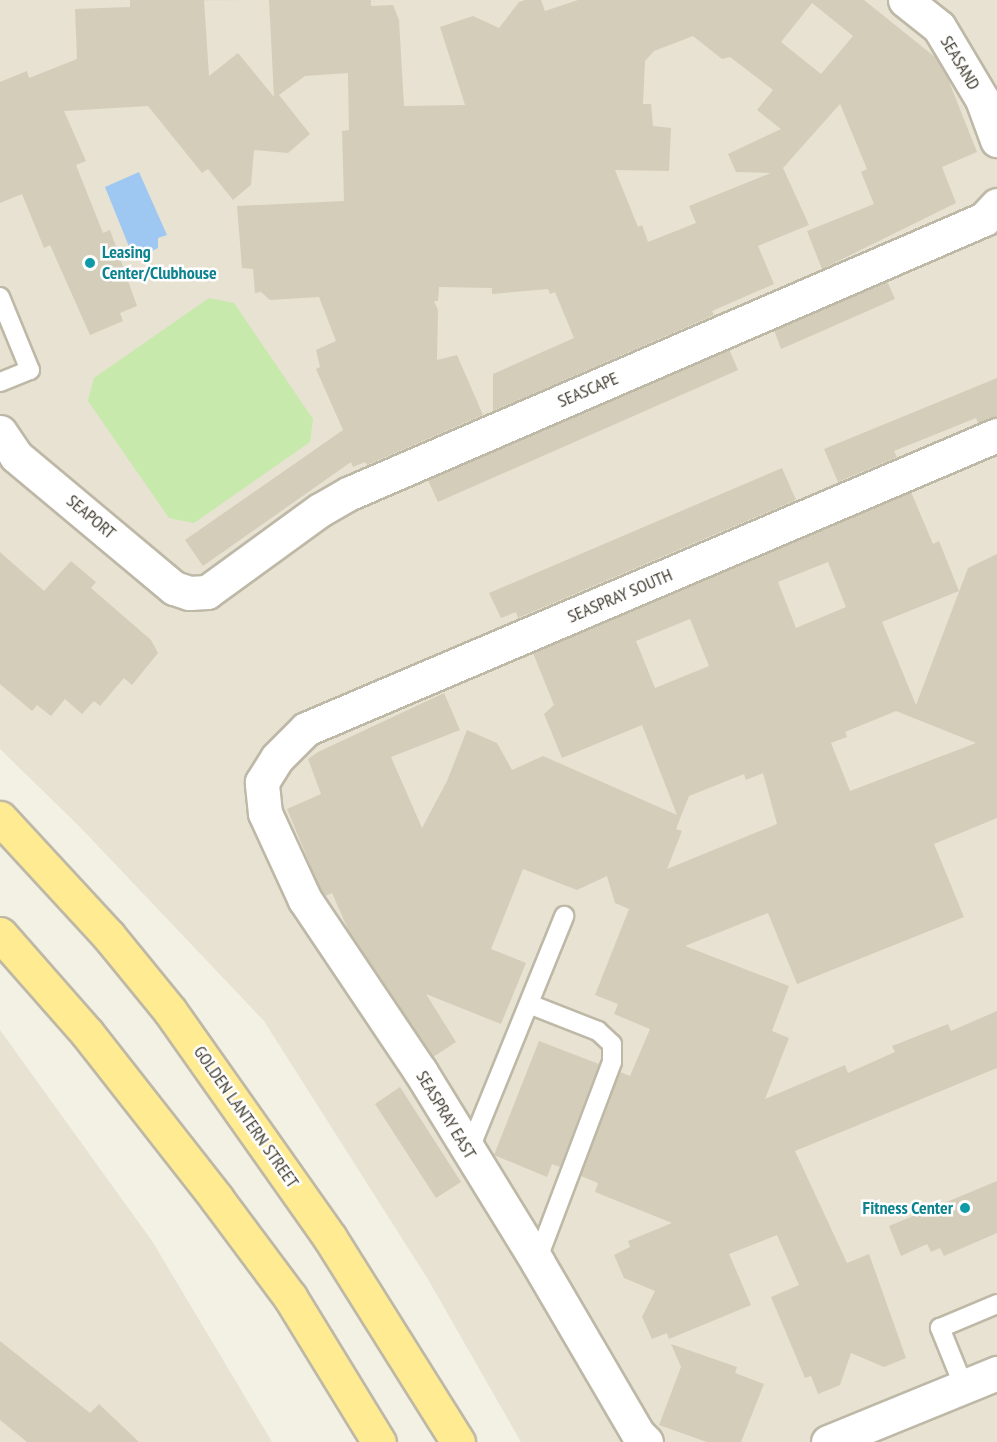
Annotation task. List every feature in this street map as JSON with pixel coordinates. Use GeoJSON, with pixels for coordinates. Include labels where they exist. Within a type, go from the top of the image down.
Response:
{"type":"FeatureCollection","features":[{"type":"Feature","properties":{"kind":"main road","name":"GOLDEN LANTERN STREET"},"geometry":{"type":"LineString","coordinates":[[0,818],[108,935],[170,1011],[330,1238],[458,1442]]}},
{"type":"Feature","properties":{"kind":"main road"},"geometry":{"type":"LineString","coordinates":[[0,934],[87,1033],[290,1296],[379,1442]]}},
{"type":"Feature","properties":{"kind":"street","name":"SEASAND"},"geometry":{"type":"LineString","coordinates":[[905,0],[939,27],[982,99],[997,140]]}},
{"type":"Feature","properties":{"kind":"street","name":"SEASCAPE"},"geometry":{"type":"LineString","coordinates":[[189,593],[207,592],[320,510],[350,493],[984,219],[997,205]]}},
{"type":"Feature","properties":{"kind":"street","name":"SEAPORT"},"geometry":{"type":"LineString","coordinates":[[0,432],[16,456],[174,588],[189,593]]}},
{"type":"Feature","properties":{"kind":"street","name":"SEASPRAY SOUTH"},"geometry":{"type":"LineString","coordinates":[[262,782],[277,758],[306,729],[997,435]]}},
{"type":"Feature","properties":{"kind":"street","name":"SEASPRAY EAST"},"geometry":{"type":"LineString","coordinates":[[262,782],[265,813],[305,900],[420,1071],[537,1261],[638,1434],[646,1442]]}},
{"type":"Feature","properties":{"kind":"street"},"geometry":{"type":"LineString","coordinates":[[828,1442],[997,1373]]}},
{"type":"Feature","properties":{"kind":"lane"},"geometry":{"type":"LineString","coordinates":[[0,297],[30,370],[0,382]]}},
{"type":"Feature","properties":{"kind":"lane"},"geometry":{"type":"LineString","coordinates":[[468,1152],[564,916]]}},
{"type":"Feature","properties":{"kind":"lane"},"geometry":{"type":"LineString","coordinates":[[529,1004],[598,1031],[612,1044],[612,1062],[537,1261]]}},
{"type":"Feature","properties":{"kind":"lane"},"geometry":{"type":"LineString","coordinates":[[964,1387],[940,1328],[997,1304]]}},
{"type":"Feature","properties":{"kind":"shaded area"},"geometry":{"type":"Polygon","coordinates":[[[0,0],[997,0],[997,1442],[521,1442],[429,1281],[264,1021],[79,826],[0,749],[0,0]]]}},
{"type":"Feature","properties":{"kind":"shaded area"},"geometry":{"type":"Polygon","coordinates":[[[0,1030],[152,1241],[272,1442],[0,1442],[0,1030]]]}},
{"type":"Feature","properties":{"kind":"green space"},"geometry":{"type":"Polygon","coordinates":[[[209,298],[234,303],[313,419],[310,442],[194,523],[169,518],[88,401],[94,378],[209,298]]]}},
{"type":"Feature","properties":{"kind":"water"},"geometry":{"type":"Polygon","coordinates":[[[139,172],[167,235],[158,238],[158,248],[146,254],[138,246],[130,249],[105,187],[139,172]]]}},
{"type":"Feature","properties":{"kind":"building"},"geometry":{"type":"Polygon","coordinates":[[[130,0],[204,0],[209,76],[238,53],[274,97],[269,0],[371,0],[371,6],[393,5],[399,20],[404,106],[465,105],[440,27],[473,16],[499,28],[519,2],[525,0],[541,0],[545,11],[578,0],[864,0],[935,57],[948,79],[977,152],[942,167],[956,203],[822,269],[807,231],[874,204],[861,172],[867,169],[840,104],[783,168],[809,225],[758,246],[774,284],[712,311],[714,315],[493,411],[493,374],[574,338],[555,292],[550,294],[548,289],[492,294],[492,288],[439,287],[438,301],[434,301],[438,310],[437,360],[457,355],[483,415],[367,465],[365,462],[353,467],[351,462],[203,566],[185,540],[343,430],[316,369],[320,367],[316,350],[336,341],[319,297],[270,300],[261,292],[255,293],[253,269],[242,268],[237,206],[344,201],[342,131],[349,130],[348,73],[305,76],[279,95],[310,134],[288,153],[254,150],[251,185],[233,200],[208,169],[202,173],[148,106],[64,111],[86,161],[76,165],[103,233],[110,230],[137,306],[120,313],[123,321],[90,335],[50,245],[44,248],[22,194],[0,203],[0,82],[27,71],[29,78],[77,59],[75,9],[130,7],[130,0]],[[812,3],[781,42],[821,74],[853,36],[812,3]],[[693,36],[654,51],[645,61],[643,104],[651,104],[653,126],[671,128],[669,171],[615,170],[638,227],[642,225],[648,242],[696,223],[689,206],[771,173],[736,172],[728,154],[781,129],[757,110],[773,90],[730,57],[722,59],[693,36]]]}},
{"type":"Feature","properties":{"kind":"building"},"geometry":{"type":"Polygon","coordinates":[[[887,281],[895,299],[781,349],[774,330],[887,281]]]}},
{"type":"Feature","properties":{"kind":"building"},"geometry":{"type":"Polygon","coordinates":[[[729,349],[738,370],[438,502],[428,480],[729,349]]]}},
{"type":"Feature","properties":{"kind":"building"},"geometry":{"type":"Polygon","coordinates":[[[997,378],[997,417],[978,423],[976,418],[894,451],[897,457],[838,482],[824,449],[997,378]]]}},
{"type":"Feature","properties":{"kind":"building"},"geometry":{"type":"Polygon","coordinates":[[[782,468],[796,500],[518,618],[516,612],[501,618],[489,593],[782,468]]]}},
{"type":"Feature","properties":{"kind":"building"},"geometry":{"type":"Polygon","coordinates":[[[911,492],[933,544],[939,541],[959,591],[882,622],[916,705],[968,568],[997,554],[997,818],[934,844],[964,917],[797,984],[768,913],[685,946],[789,986],[772,1031],[789,1038],[765,1099],[845,1065],[848,1073],[895,1052],[892,1046],[948,1024],[951,1031],[997,1011],[997,1068],[795,1151],[847,1263],[869,1254],[906,1358],[884,1367],[851,1353],[840,1385],[818,1394],[811,1376],[805,1378],[771,1297],[799,1285],[777,1235],[729,1254],[751,1305],[669,1339],[667,1333],[652,1339],[642,1317],[655,1291],[624,1278],[614,1255],[630,1247],[628,1241],[672,1223],[595,1192],[598,1183],[581,1176],[620,1072],[630,1076],[650,1029],[614,1014],[618,1004],[595,995],[629,909],[615,903],[607,876],[577,890],[523,869],[491,949],[526,963],[501,1024],[426,994],[456,1042],[433,1057],[350,934],[332,893],[325,896],[321,891],[287,809],[321,794],[308,759],[318,752],[444,693],[460,730],[391,757],[422,828],[447,781],[467,730],[497,743],[512,770],[543,756],[677,815],[642,725],[562,758],[544,714],[554,705],[533,653],[911,492]],[[828,562],[778,582],[796,628],[846,607],[828,562]],[[690,619],[636,641],[655,688],[709,666],[690,619]],[[896,711],[845,732],[847,737],[831,743],[850,791],[976,743],[896,711]],[[763,773],[746,780],[744,774],[689,796],[676,829],[682,831],[667,869],[777,824],[763,773]]]}},
{"type":"Feature","properties":{"kind":"building"},"geometry":{"type":"Polygon","coordinates":[[[0,552],[44,591],[71,561],[96,582],[91,588],[151,640],[158,653],[132,685],[124,678],[100,706],[94,701],[82,714],[65,699],[51,716],[37,705],[32,711],[0,684],[0,552]]]}},
{"type":"Feature","properties":{"kind":"building"},"geometry":{"type":"Polygon","coordinates":[[[539,1041],[599,1064],[560,1167],[552,1164],[547,1177],[494,1155],[539,1041]]]}},
{"type":"Feature","properties":{"kind":"building"},"geometry":{"type":"Polygon","coordinates":[[[400,1087],[461,1182],[436,1198],[375,1104],[400,1087]]]}},
{"type":"Feature","properties":{"kind":"building","name":"Fitness Center"},"geometry":{"type":"Polygon","coordinates":[[[997,1181],[997,1233],[944,1256],[940,1248],[931,1252],[927,1244],[901,1256],[889,1226],[997,1181]]]}},
{"type":"Feature","properties":{"kind":"building"},"geometry":{"type":"Polygon","coordinates":[[[0,1341],[90,1413],[99,1404],[139,1442],[27,1442],[0,1420],[0,1341]]]}},
{"type":"Feature","properties":{"kind":"building"},"geometry":{"type":"Polygon","coordinates":[[[671,1344],[737,1367],[735,1373],[764,1384],[741,1442],[707,1442],[659,1425],[681,1367],[671,1344]]]}},
{"type":"Feature","properties":{"kind":"place","name":"Leasing Center/Clubhouse"},"geometry":{"type":"Point","coordinates":[90,263]}},
{"type":"Feature","properties":{"kind":"place","name":"Fitness Center"},"geometry":{"type":"Point","coordinates":[965,1208]}}]}
